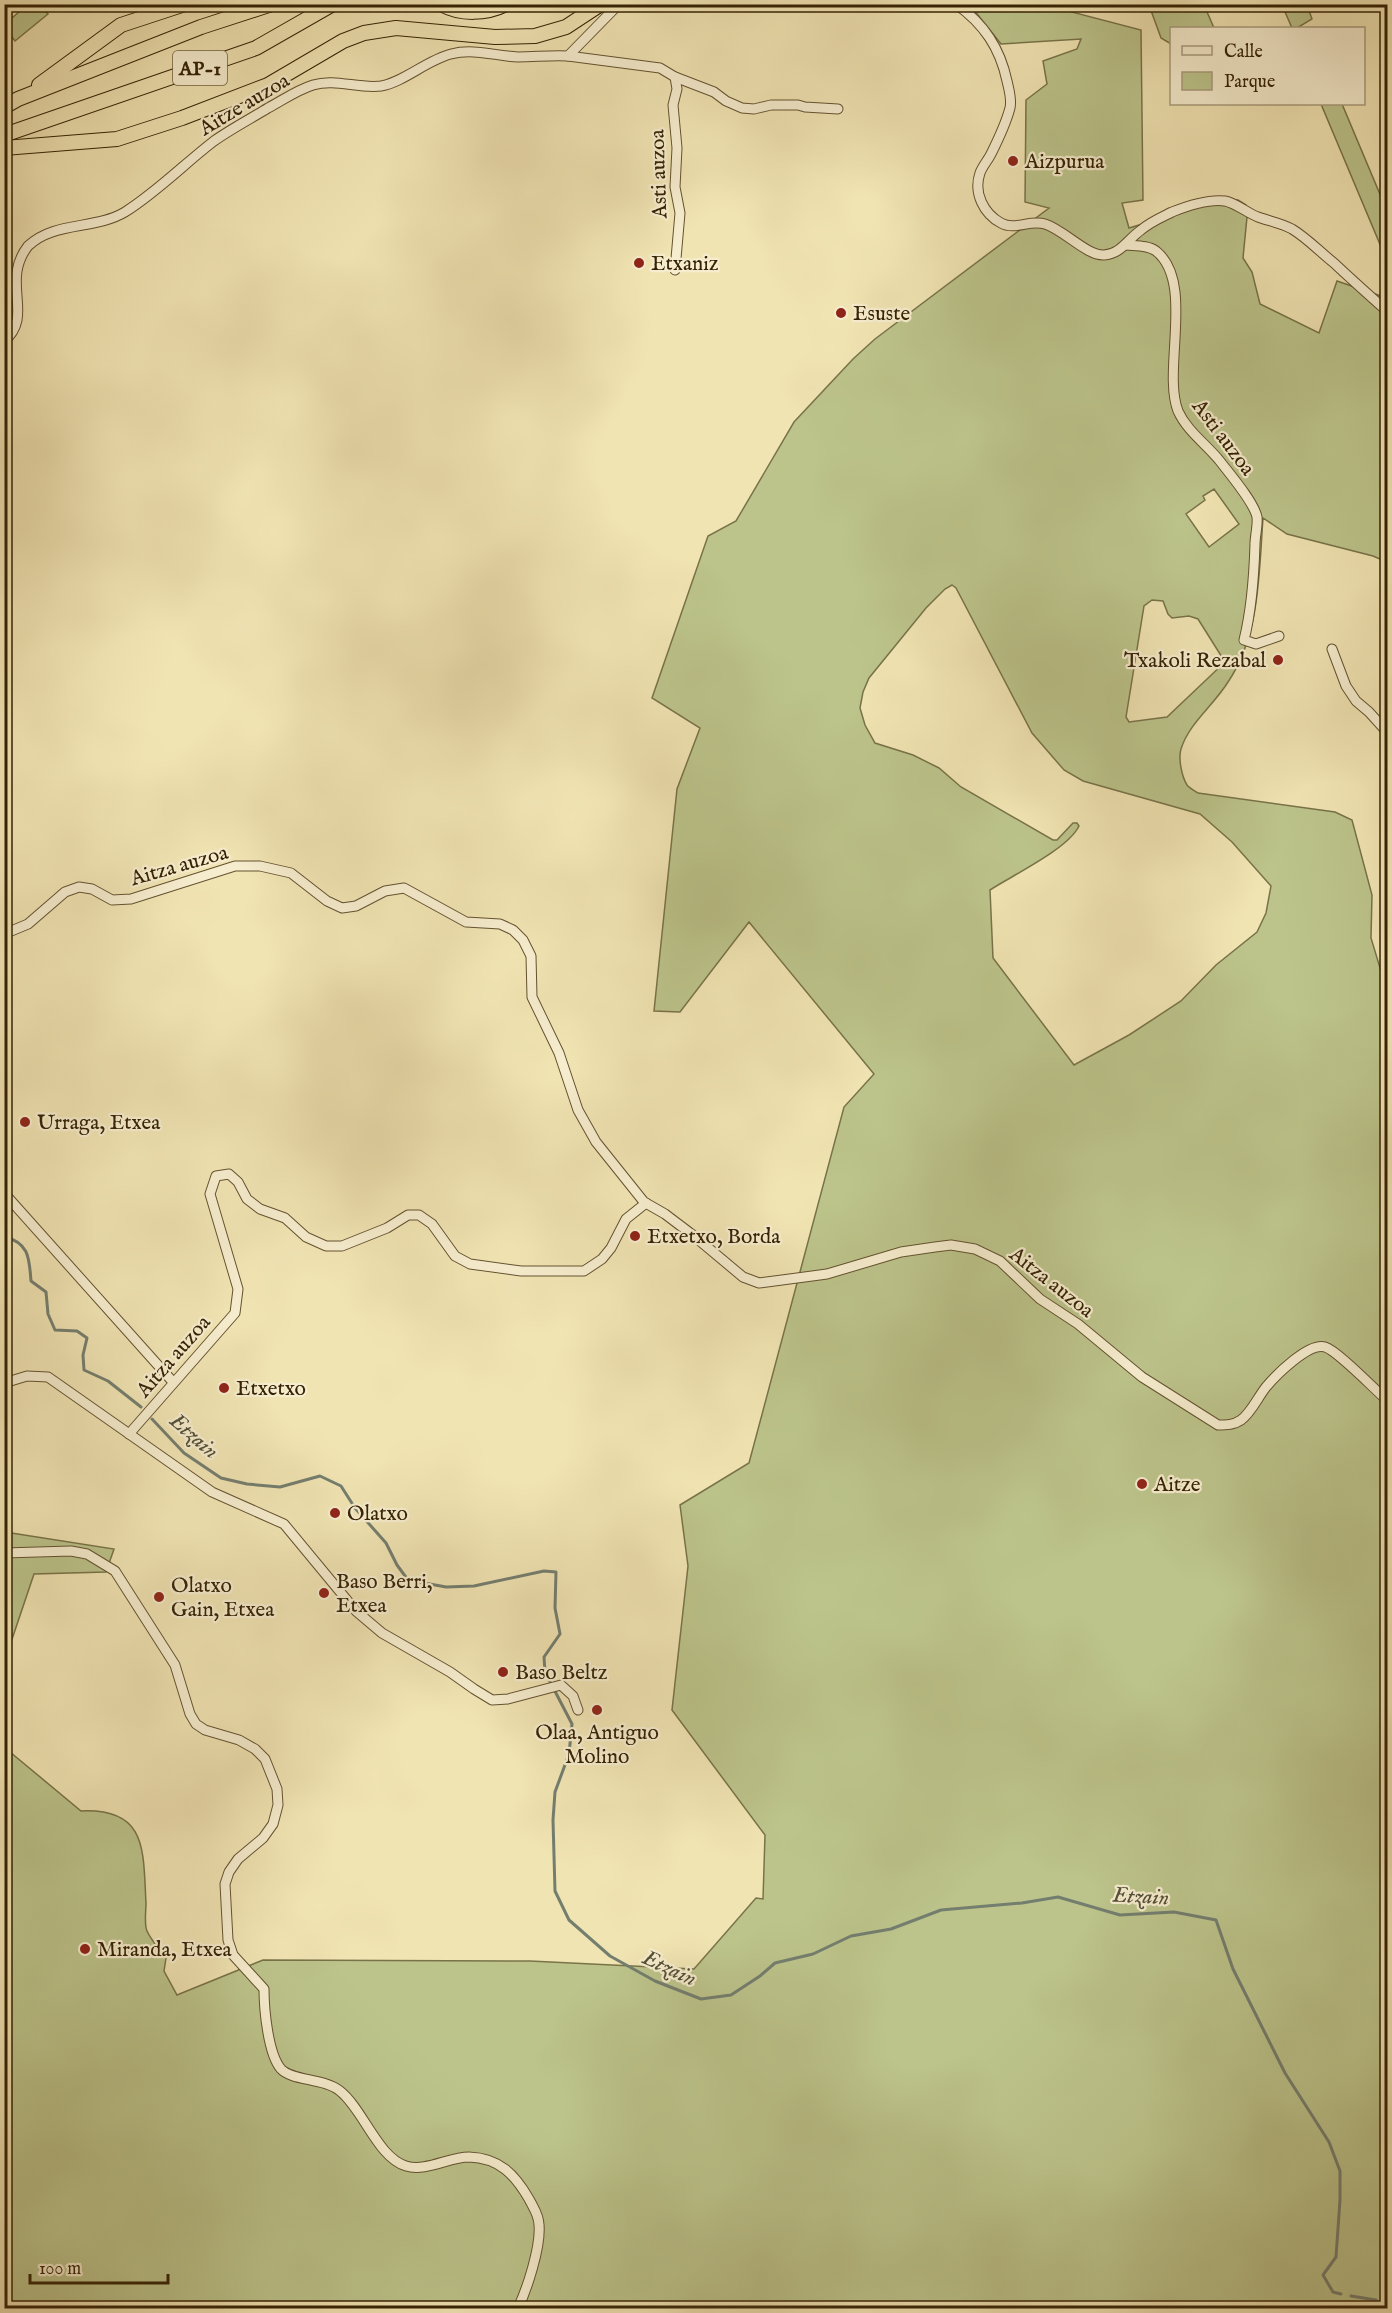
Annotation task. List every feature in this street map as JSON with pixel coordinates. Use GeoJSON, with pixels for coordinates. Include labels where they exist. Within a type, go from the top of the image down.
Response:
{"type":"FeatureCollection","features":[{"type":"Feature","properties":{"kind":"highway"},"geometry":{"type":"LineString","coordinates":[[18,99],[121,25],[185,4]]}},
{"type":"Feature","properties":{"kind":"highway","name":"AP-1"},"geometry":{"type":"LineString","coordinates":[[4,107],[18,99],[201,27],[272,4]]}},
{"type":"Feature","properties":{"kind":"highway","name":"AP-1"},"geometry":{"type":"LineString","coordinates":[[4,135],[256,48],[333,4]]}},
{"type":"Feature","properties":{"kind":"highway"},"geometry":{"type":"LineString","coordinates":[[441,4],[458,11],[473,12],[494,10],[506,4]]}},
{"type":"Feature","properties":{"kind":"highway"},"geometry":{"type":"LineString","coordinates":[[4,148],[117,139],[182,118],[268,85],[343,41],[364,33],[396,28],[495,38],[535,36],[566,27],[601,4]]}},
{"type":"Feature","properties":{"kind":"street"},"geometry":{"type":"LineString","coordinates":[[568,56],[619,4]]}},
{"type":"Feature","properties":{"kind":"street","name":"Asti auzoa"},"geometry":{"type":"LineString","coordinates":[[956,4],[984,28],[996,46],[1003,61],[1011,98],[1010,108],[992,154],[980,174],[978,190],[981,203],[987,212],[1002,224],[1011,227],[1038,222],[1061,231],[1092,253],[1104,255],[1117,252],[1141,229],[1173,212],[1205,202],[1226,201],[1258,217],[1277,222],[1293,230],[1388,312]]}},
{"type":"Feature","properties":{"kind":"street","name":"Aitze auzoa"},"geometry":{"type":"LineString","coordinates":[[4,341],[11,336],[17,317],[11,278],[14,263],[29,245],[57,230],[87,226],[124,213],[216,139],[295,93],[314,85],[329,83],[381,86],[449,54],[469,51],[519,57],[568,56]]}},
{"type":"Feature","properties":{"kind":"street"},"geometry":{"type":"LineString","coordinates":[[568,56],[660,68],[675,77],[714,92],[726,101],[742,108],[798,105],[806,108],[838,109]]}},
{"type":"Feature","properties":{"kind":"street","name":"Asti auzoa"},"geometry":{"type":"LineString","coordinates":[[675,77],[677,89],[674,105],[675,187],[680,213],[675,270]]}},
{"type":"Feature","properties":{"kind":"street","name":"Asti auzoa"},"geometry":{"type":"LineString","coordinates":[[1125,245],[1148,248],[1157,252],[1168,267],[1174,286],[1177,324],[1172,384],[1178,411],[1199,440],[1218,459],[1257,517],[1254,581],[1250,617],[1244,639],[1256,645],[1279,636]]}},
{"type":"Feature","properties":{"kind":"street"},"geometry":{"type":"LineString","coordinates":[[1332,649],[1346,686],[1356,701],[1370,712],[1388,733]]}},
{"type":"Feature","properties":{"kind":"street","name":"Aitza auzoa"},"geometry":{"type":"LineString","coordinates":[[4,934],[28,924],[65,891],[79,887],[92,889],[112,900],[131,898],[235,866],[260,866],[291,873],[327,901],[342,908],[356,906],[385,891],[404,888],[466,922],[500,924],[513,930],[523,940],[531,956],[532,997],[559,1053],[578,1110],[596,1142],[646,1203],[694,1236],[743,1277],[759,1282],[826,1274],[901,1252],[951,1245],[975,1248],[1000,1261],[1040,1299],[1078,1324],[1142,1377],[1218,1425],[1229,1425],[1241,1420],[1266,1386],[1284,1368],[1314,1346],[1325,1347],[1336,1354],[1388,1401]]}},
{"type":"Feature","properties":{"kind":"street","name":"Aitza auzoa"},"geometry":{"type":"LineString","coordinates":[[129,1434],[235,1313],[238,1289],[210,1194],[216,1176],[229,1174],[238,1182],[247,1198],[260,1209],[285,1218],[306,1237],[326,1246],[342,1246],[387,1228],[408,1215],[419,1215],[432,1224],[455,1256],[470,1264],[521,1271],[584,1271],[602,1259],[611,1248],[626,1219],[646,1203]]}},
{"type":"Feature","properties":{"kind":"street"},"geometry":{"type":"LineString","coordinates":[[4,1193],[173,1382]]}},
{"type":"Feature","properties":{"kind":"street"},"geometry":{"type":"LineString","coordinates":[[4,1383],[27,1376],[48,1377],[212,1492],[284,1524],[356,1611],[382,1633],[450,1672],[492,1700],[508,1699],[559,1686],[573,1696],[578,1710]]}},
{"type":"Feature","properties":{"kind":"street"},"geometry":{"type":"LineString","coordinates":[[4,1553],[71,1551],[87,1554],[115,1571],[175,1665],[190,1714],[196,1724],[205,1730],[239,1740],[255,1749],[265,1759],[277,1789],[278,1805],[273,1824],[263,1838],[238,1859],[229,1872],[225,1884],[228,1940],[233,1955],[264,1989],[264,2004],[273,2056],[282,2070],[293,2076],[314,2079],[339,2090],[352,2104],[388,2154],[406,2166],[419,2167],[468,2157],[489,2161],[507,2170],[518,2179],[536,2212],[539,2224],[537,2246],[518,2308]]}},
{"type":"Feature","properties":{"kind":"green space"},"geometry":{"type":"Polygon","coordinates":[[[27,5],[40,5],[48,14],[15,41],[5,28],[5,24],[27,5]]]}},
{"type":"Feature","properties":{"kind":"green space"},"geometry":{"type":"Polygon","coordinates":[[[1012,5],[1063,5],[1064,10],[1141,30],[1143,200],[1122,203],[1129,228],[1226,199],[1238,200],[1246,205],[1243,258],[1252,272],[1260,304],[1319,333],[1337,281],[1381,296],[1387,288],[1387,562],[1373,556],[1287,534],[1263,518],[1259,581],[1252,624],[1246,644],[1239,664],[1228,682],[1190,731],[1181,749],[1180,758],[1185,782],[1198,793],[1335,812],[1352,820],[1372,895],[1371,938],[1387,991],[1387,2308],[5,2308],[4,1747],[81,1811],[103,1812],[119,1817],[130,1825],[138,1836],[144,1866],[146,1928],[166,1958],[164,1971],[177,1995],[263,1960],[530,1961],[694,1969],[756,1898],[763,1899],[765,1835],[672,1710],[688,1566],[680,1505],[749,1463],[844,1107],[874,1074],[749,922],[680,1012],[654,1011],[677,789],[700,728],[652,698],[708,536],[736,521],[794,422],[875,339],[1049,208],[1025,202],[1026,100],[1047,84],[1043,61],[1077,49],[1081,39],[1001,44],[974,10],[1011,10],[1012,5]],[[1214,489],[1203,496],[1205,500],[1186,514],[1209,547],[1239,524],[1214,489]],[[952,585],[926,608],[869,678],[860,708],[865,725],[875,743],[913,755],[939,768],[961,787],[1053,840],[1057,840],[1073,823],[1079,826],[1064,844],[990,890],[993,958],[1074,1065],[1129,1035],[1181,1001],[1216,965],[1257,932],[1266,913],[1271,886],[1232,842],[1200,814],[1083,781],[1064,770],[1032,733],[956,588],[952,585]],[[1152,600],[1144,606],[1126,717],[1129,722],[1167,717],[1225,662],[1198,619],[1189,616],[1172,618],[1163,601],[1152,600]]]}},
{"type":"Feature","properties":{"kind":"green space"},"geometry":{"type":"Polygon","coordinates":[[[1149,5],[1204,5],[1214,27],[1170,27],[1170,43],[1161,38],[1149,5]]]}},
{"type":"Feature","properties":{"kind":"green space"},"geometry":{"type":"Polygon","coordinates":[[[1282,5],[1307,5],[1312,19],[1299,27],[1292,27],[1282,5]]]}},
{"type":"Feature","properties":{"kind":"green space"},"geometry":{"type":"Polygon","coordinates":[[[1321,105],[1342,105],[1387,211],[1387,261],[1321,105]]]}},
{"type":"Feature","properties":{"kind":"green space"},"geometry":{"type":"Polygon","coordinates":[[[5,1532],[114,1549],[106,1572],[34,1574],[5,1660],[5,1532]]]}},
{"type":"Feature","properties":{"kind":"waterway","name":"Etzain"},"geometry":{"type":"LineString","coordinates":[[4,1236],[19,1243],[26,1253],[30,1265],[31,1281],[46,1292],[48,1314],[55,1330],[77,1331],[87,1338],[83,1355],[84,1370],[108,1381],[141,1407]]}},
{"type":"Feature","properties":{"kind":"waterway","name":"Etzain"},"geometry":{"type":"LineString","coordinates":[[152,1419],[184,1453],[221,1478],[247,1484],[280,1487],[320,1476],[341,1486],[355,1508],[386,1543],[408,1580],[446,1587],[474,1586],[544,1571],[556,1572],[555,1608],[560,1634],[544,1657],[545,1672],[572,1724],[569,1754],[555,1792],[553,1820],[555,1891],[569,1920],[610,1956],[655,1981],[701,1999],[731,1995],[775,1963],[813,1954],[851,1936],[891,1929],[941,1910],[1022,1903],[1058,1897],[1120,1915],[1174,1912],[1216,1920],[1233,1969],[1285,2073],[1329,2142],[1340,2171],[1336,2257],[1323,2275],[1333,2292],[1341,2294]]}},
{"type":"Feature","properties":{"kind":"waterway","name":"Etzain"},"geometry":{"type":"LineString","coordinates":[[1351,2296],[1376,2300],[1384,2308]]}},
{"type":"Feature","properties":{"kind":"place","name":"Aizpurua"},"geometry":{"type":"Point","coordinates":[1013,161]}},
{"type":"Feature","properties":{"kind":"place","name":"Etxaniz"},"geometry":{"type":"Point","coordinates":[639,263]}},
{"type":"Feature","properties":{"kind":"place","name":"Esuste"},"geometry":{"type":"Point","coordinates":[841,313]}},
{"type":"Feature","properties":{"kind":"place","name":"Txakoli Rezabal"},"geometry":{"type":"Point","coordinates":[1278,660]}},
{"type":"Feature","properties":{"kind":"place","name":"Urraga, Etxea"},"geometry":{"type":"Point","coordinates":[25,1122]}},
{"type":"Feature","properties":{"kind":"place","name":"Etxetxo, Borda"},"geometry":{"type":"Point","coordinates":[635,1236]}},
{"type":"Feature","properties":{"kind":"place","name":"Etxetxo"},"geometry":{"type":"Point","coordinates":[224,1388]}},
{"type":"Feature","properties":{"kind":"place","name":"Aitze"},"geometry":{"type":"Point","coordinates":[1142,1484]}},
{"type":"Feature","properties":{"kind":"place","name":"Olatxo"},"geometry":{"type":"Point","coordinates":[335,1513]}},
{"type":"Feature","properties":{"kind":"place","name":"Baso Berri, Etxea"},"geometry":{"type":"Point","coordinates":[324,1593]}},
{"type":"Feature","properties":{"kind":"place","name":"Olatxo Gain, Etxea"},"geometry":{"type":"Point","coordinates":[159,1597]}},
{"type":"Feature","properties":{"kind":"place","name":"Baso Beltz"},"geometry":{"type":"Point","coordinates":[503,1672]}},
{"type":"Feature","properties":{"kind":"place","name":"Olaa, Antiguo Molino"},"geometry":{"type":"Point","coordinates":[597,1710]}},
{"type":"Feature","properties":{"kind":"place","name":"Miranda, Etxea"},"geometry":{"type":"Point","coordinates":[85,1949]}}]}
